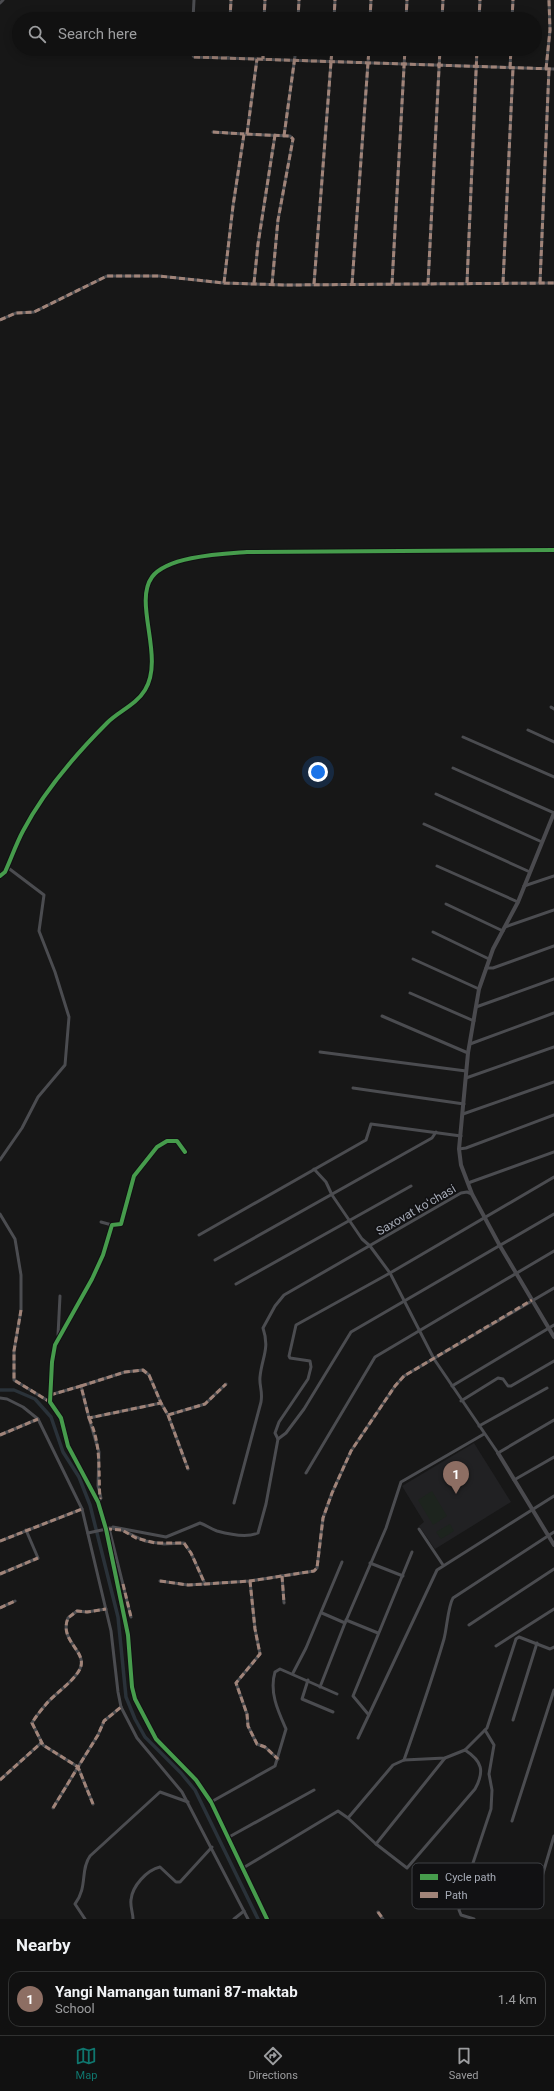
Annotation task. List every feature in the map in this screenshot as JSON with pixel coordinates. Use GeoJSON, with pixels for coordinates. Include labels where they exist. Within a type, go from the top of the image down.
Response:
{"type":"FeatureCollection","features":[{"type":"Feature","properties":{"kind":"street"},"geometry":{"type":"LineString","coordinates":[[0,3],[3,0]]}},
{"type":"Feature","properties":{"kind":"street"},"geometry":{"type":"LineString","coordinates":[[193,12],[194,0]]}},
{"type":"Feature","properties":{"kind":"street"},"geometry":{"type":"LineString","coordinates":[[230,0],[230,12]]}},
{"type":"Feature","properties":{"kind":"street"},"geometry":{"type":"LineString","coordinates":[[264,12],[265,0]]}},
{"type":"Feature","properties":{"kind":"street"},"geometry":{"type":"LineString","coordinates":[[298,12],[299,0]]}},
{"type":"Feature","properties":{"kind":"street"},"geometry":{"type":"LineString","coordinates":[[334,12],[335,0]]}},
{"type":"Feature","properties":{"kind":"street"},"geometry":{"type":"LineString","coordinates":[[370,12],[371,0]]}},
{"type":"Feature","properties":{"kind":"street"},"geometry":{"type":"LineString","coordinates":[[406,12],[407,0]]}},
{"type":"Feature","properties":{"kind":"street"},"geometry":{"type":"LineString","coordinates":[[442,12],[443,0]]}},
{"type":"Feature","properties":{"kind":"street"},"geometry":{"type":"LineString","coordinates":[[479,12],[480,0]]}},
{"type":"Feature","properties":{"kind":"street"},"geometry":{"type":"LineString","coordinates":[[512,12],[513,0]]}},
{"type":"Feature","properties":{"kind":"street"},"geometry":{"type":"LineString","coordinates":[[540,283],[547,69],[550,30],[549,0]]}},
{"type":"Feature","properties":{"kind":"street"},"geometry":{"type":"LineString","coordinates":[[194,56],[554,69]]}},
{"type":"Feature","properties":{"kind":"street"},"geometry":{"type":"LineString","coordinates":[[284,136],[295,56]]}},
{"type":"Feature","properties":{"kind":"street"},"geometry":{"type":"LineString","coordinates":[[314,284],[332,56]]}},
{"type":"Feature","properties":{"kind":"street"},"geometry":{"type":"LineString","coordinates":[[352,284],[368,56]]}},
{"type":"Feature","properties":{"kind":"street"},"geometry":{"type":"LineString","coordinates":[[392,284],[404,56]]}},
{"type":"Feature","properties":{"kind":"street"},"geometry":{"type":"LineString","coordinates":[[428,284],[440,56]]}},
{"type":"Feature","properties":{"kind":"street"},"geometry":{"type":"LineString","coordinates":[[467,283],[478,56]]}},
{"type":"Feature","properties":{"kind":"street"},"geometry":{"type":"LineString","coordinates":[[503,283],[511,56]]}},
{"type":"Feature","properties":{"kind":"street"},"geometry":{"type":"LineString","coordinates":[[224,283],[233,206],[246,134],[257,59]]}},
{"type":"Feature","properties":{"kind":"street"},"geometry":{"type":"LineString","coordinates":[[213,132],[290,136],[293,140],[278,220],[272,284]]}},
{"type":"Feature","properties":{"kind":"street"},"geometry":{"type":"LineString","coordinates":[[254,283],[258,244],[275,135]]}},
{"type":"Feature","properties":{"kind":"street"},"geometry":{"type":"LineString","coordinates":[[0,320],[16,313],[34,312],[107,276],[159,276],[224,283],[272,284],[554,283]]}},
{"type":"Feature","properties":{"kind":"street"},"geometry":{"type":"LineString","coordinates":[[0,876],[5,872],[22,831],[74,758],[107,723],[136,702],[146,690],[152,673],[152,658],[146,590],[152,578],[163,567],[201,558],[247,552],[554,550]]}},
{"type":"Feature","properties":{"kind":"street"},"geometry":{"type":"LineString","coordinates":[[528,730],[554,742]]}},
{"type":"Feature","properties":{"kind":"street"},"geometry":{"type":"LineString","coordinates":[[463,737],[554,777]]}},
{"type":"Feature","properties":{"kind":"street"},"geometry":{"type":"LineString","coordinates":[[453,768],[554,813],[518,902],[489,959],[479,989],[468,1053],[459,1149],[461,1165],[472,1194],[500,1246],[554,1337]]}},
{"type":"Feature","properties":{"kind":"street"},"geometry":{"type":"LineString","coordinates":[[436,794],[542,842]]}},
{"type":"Feature","properties":{"kind":"street"},"geometry":{"type":"LineString","coordinates":[[424,824],[530,872]]}},
{"type":"Feature","properties":{"kind":"street"},"geometry":{"type":"LineString","coordinates":[[437,866],[518,902]]}},
{"type":"Feature","properties":{"kind":"street"},"geometry":{"type":"LineString","coordinates":[[0,1160],[22,1128],[38,1097],[65,1065],[69,1017],[55,972],[39,931],[44,896],[7,867]]}},
{"type":"Feature","properties":{"kind":"street"},"geometry":{"type":"LineString","coordinates":[[524,886],[554,876]]}},
{"type":"Feature","properties":{"kind":"street"},"geometry":{"type":"LineString","coordinates":[[446,904],[504,929],[554,910]]}},
{"type":"Feature","properties":{"kind":"street"},"geometry":{"type":"LineString","coordinates":[[433,932],[489,959]]}},
{"type":"Feature","properties":{"kind":"street"},"geometry":{"type":"LineString","coordinates":[[486,968],[493,968],[554,946]]}},
{"type":"Feature","properties":{"kind":"street"},"geometry":{"type":"LineString","coordinates":[[413,959],[479,989]]}},
{"type":"Feature","properties":{"kind":"street"},"geometry":{"type":"LineString","coordinates":[[476,1007],[554,979]]}},
{"type":"Feature","properties":{"kind":"street"},"geometry":{"type":"LineString","coordinates":[[410,993],[474,1021]]}},
{"type":"Feature","properties":{"kind":"street"},"geometry":{"type":"LineString","coordinates":[[470,1044],[554,1013]]}},
{"type":"Feature","properties":{"kind":"street"},"geometry":{"type":"LineString","coordinates":[[382,1016],[468,1053]]}},
{"type":"Feature","properties":{"kind":"street"},"geometry":{"type":"LineString","coordinates":[[466,1078],[554,1047]]}},
{"type":"Feature","properties":{"kind":"street"},"geometry":{"type":"LineString","coordinates":[[320,1052],[466,1072]]}},
{"type":"Feature","properties":{"kind":"street"},"geometry":{"type":"LineString","coordinates":[[463,1114],[554,1082]]}},
{"type":"Feature","properties":{"kind":"street"},"geometry":{"type":"LineString","coordinates":[[353,1088],[464,1104]]}},
{"type":"Feature","properties":{"kind":"street"},"geometry":{"type":"LineString","coordinates":[[459,1149],[466,1148],[554,1115]]}},
{"type":"Feature","properties":{"kind":"street"},"geometry":{"type":"LineString","coordinates":[[199,1234],[366,1140],[371,1124],[461,1136]]}},
{"type":"Feature","properties":{"kind":"street"},"geometry":{"type":"LineString","coordinates":[[215,1260],[332,1196],[432,1138],[436,1132]]}},
{"type":"Feature","properties":{"kind":"street"},"geometry":{"type":"LineString","coordinates":[[101,1222],[112,1225],[121,1224],[132,1178],[157,1147],[167,1141],[173,1140],[180,1144],[185,1152]]}},
{"type":"Feature","properties":{"kind":"street"},"geometry":{"type":"LineString","coordinates":[[468,1183],[554,1152]]}},
{"type":"Feature","properties":{"kind":"street"},"geometry":{"type":"LineString","coordinates":[[314,1170],[326,1182],[332,1196],[390,1273],[434,1358],[461,1401],[498,1454],[554,1545]]}},
{"type":"Feature","properties":{"kind":"street"},"geometry":{"type":"LineString","coordinates":[[88,1533],[109,1528],[124,1528],[143,1534],[166,1536],[185,1531],[200,1523],[217,1531],[231,1534],[254,1535],[258,1533],[266,1504],[278,1438],[275,1433],[279,1422],[308,1379],[310,1372],[310,1361],[290,1358],[296,1325],[390,1273],[554,1178]]}},
{"type":"Feature","properties":{"kind":"street"},"geometry":{"type":"LineString","coordinates":[[236,1284],[412,1186]]}},
{"type":"Feature","properties":{"kind":"street","name":"Saxovat koʻchasi"},"geometry":{"type":"LineString","coordinates":[[234,1503],[263,1391],[260,1386],[259,1379],[267,1340],[262,1328],[275,1306],[284,1295],[461,1193],[467,1192],[472,1194]]}},
{"type":"Feature","properties":{"kind":"street"},"geometry":{"type":"LineString","coordinates":[[0,1214],[15,1239],[21,1275],[21,1310],[14,1351],[14,1380],[50,1402],[60,1418],[68,1446],[98,1502],[109,1528],[131,1617]]}},
{"type":"Feature","properties":{"kind":"street"},"geometry":{"type":"LineString","coordinates":[[278,1438],[286,1433],[304,1409],[352,1332],[554,1214]]}},
{"type":"Feature","properties":{"kind":"street"},"geometry":{"type":"LineString","coordinates":[[50,1402],[53,1350],[58,1337],[92,1280],[103,1255],[112,1225]]}},
{"type":"Feature","properties":{"kind":"street"},"geometry":{"type":"LineString","coordinates":[[306,1473],[375,1357],[554,1251]]}},
{"type":"Feature","properties":{"kind":"street"},"geometry":{"type":"LineString","coordinates":[[160,1581],[188,1585],[205,1584],[250,1581],[314,1571],[317,1568],[323,1518],[351,1451],[404,1376],[554,1288]]}},
{"type":"Feature","properties":{"kind":"street"},"geometry":{"type":"LineString","coordinates":[[58,1337],[60,1296]]}},
{"type":"Feature","properties":{"kind":"street"},"geometry":{"type":"LineString","coordinates":[[452,1386],[554,1325]]}},
{"type":"Feature","properties":{"kind":"street"},"geometry":{"type":"LineString","coordinates":[[461,1401],[498,1378],[503,1379],[508,1386],[511,1386],[554,1361]]}},
{"type":"Feature","properties":{"kind":"street"},"geometry":{"type":"LineString","coordinates":[[50,1395],[125,1372],[143,1370],[149,1375],[168,1415],[188,1469]]}},
{"type":"Feature","properties":{"kind":"street"},"geometry":{"type":"LineString","coordinates":[[168,1415],[205,1404],[226,1384]]}},
{"type":"Feature","properties":{"kind":"street"},"geometry":{"type":"LineString","coordinates":[[81,1386],[100,1459],[98,1486],[101,1498],[98,1502]]}},
{"type":"Feature","properties":{"kind":"street"},"geometry":{"type":"LineString","coordinates":[[479,1426],[547,1388]]}},
{"type":"Feature","properties":{"kind":"street"},"geometry":{"type":"LineString","coordinates":[[0,1398],[7,1399],[23,1407],[38,1419],[82,1509],[111,1631],[121,1707],[137,1738],[182,1792],[188,1802],[248,1919]]}},
{"type":"Feature","properties":{"kind":"street"},"geometry":{"type":"LineString","coordinates":[[89,1418],[161,1403]]}},
{"type":"Feature","properties":{"kind":"street"},"geometry":{"type":"LineString","coordinates":[[0,1435],[38,1419]]}},
{"type":"Feature","properties":{"kind":"street"},"geometry":{"type":"LineString","coordinates":[[498,1454],[554,1420]]}},
{"type":"Feature","properties":{"kind":"street"},"geometry":{"type":"LineString","coordinates":[[320,1687],[370,1563],[386,1528],[401,1482],[484,1434]]}},
{"type":"Feature","properties":{"kind":"street"},"geometry":{"type":"LineString","coordinates":[[514,1480],[554,1457]]}},
{"type":"Feature","properties":{"kind":"street"},"geometry":{"type":"LineString","coordinates":[[358,1738],[433,1578],[443,1565],[554,1496]]}},
{"type":"Feature","properties":{"kind":"street"},"geometry":{"type":"LineString","coordinates":[[0,1541],[82,1509]]}},
{"type":"Feature","properties":{"kind":"street"},"geometry":{"type":"LineString","coordinates":[[109,1528],[155,1543],[184,1543],[191,1553],[205,1584]]}},
{"type":"Feature","properties":{"kind":"street"},"geometry":{"type":"LineString","coordinates":[[109,1528],[128,1636],[132,1687],[135,1699],[156,1739],[196,1780],[211,1802],[267,1919]]}},
{"type":"Feature","properties":{"kind":"street"},"geometry":{"type":"LineString","coordinates":[[419,1528],[443,1565]]}},
{"type":"Feature","properties":{"kind":"street"},"geometry":{"type":"LineString","coordinates":[[0,1574],[38,1558],[26,1530]]}},
{"type":"Feature","properties":{"kind":"street"},"geometry":{"type":"LineString","coordinates":[[404,1760],[432,1681],[448,1623],[449,1610],[453,1598],[554,1532]]}},
{"type":"Feature","properties":{"kind":"street"},"geometry":{"type":"LineString","coordinates":[[368,1714],[353,1696],[412,1552]]}},
{"type":"Feature","properties":{"kind":"street"},"geometry":{"type":"LineString","coordinates":[[293,1673],[322,1613],[342,1562]]}},
{"type":"Feature","properties":{"kind":"street"},"geometry":{"type":"LineString","coordinates":[[370,1563],[403,1576]]}},
{"type":"Feature","properties":{"kind":"street"},"geometry":{"type":"LineString","coordinates":[[469,1625],[554,1569]]}},
{"type":"Feature","properties":{"kind":"street"},"geometry":{"type":"LineString","coordinates":[[282,1576],[284,1603]]}},
{"type":"Feature","properties":{"kind":"street"},"geometry":{"type":"LineString","coordinates":[[250,1581],[254,1629],[260,1654],[236,1683],[247,1714],[250,1733],[257,1744],[265,1747],[278,1759]]}},
{"type":"Feature","properties":{"kind":"street"},"geometry":{"type":"LineString","coordinates":[[0,1608],[15,1601]]}},
{"type":"Feature","properties":{"kind":"street"},"geometry":{"type":"LineString","coordinates":[[93,1804],[78,1767],[41,1743],[32,1722],[47,1703],[77,1674],[81,1666],[80,1658],[66,1632],[68,1618],[77,1611],[87,1612],[106,1609]]}},
{"type":"Feature","properties":{"kind":"street"},"geometry":{"type":"LineString","coordinates":[[496,1646],[554,1609]]}},
{"type":"Feature","properties":{"kind":"street"},"geometry":{"type":"LineString","coordinates":[[322,1613],[378,1633]]}},
{"type":"Feature","properties":{"kind":"street"},"geometry":{"type":"LineString","coordinates":[[348,1818],[390,1768],[404,1760],[445,1758],[465,1750],[485,1730],[516,1639],[519,1637],[550,1649],[554,1647]]}},
{"type":"Feature","properties":{"kind":"street"},"geometry":{"type":"LineString","coordinates":[[513,1720],[537,1643]]}},
{"type":"Feature","properties":{"kind":"street"},"geometry":{"type":"LineString","coordinates":[[211,1802],[275,1766],[286,1729],[278,1714],[273,1681],[275,1672],[280,1669],[293,1673],[337,1694]]}},
{"type":"Feature","properties":{"kind":"street"},"geometry":{"type":"LineString","coordinates":[[308,1680],[302,1699],[334,1712]]}},
{"type":"Feature","properties":{"kind":"street"},"geometry":{"type":"LineString","coordinates":[[512,1821],[554,1690]]}},
{"type":"Feature","properties":{"kind":"street"},"geometry":{"type":"LineString","coordinates":[[52,1808],[98,1736],[104,1721],[121,1707]]}},
{"type":"Feature","properties":{"kind":"street"},"geometry":{"type":"LineString","coordinates":[[473,1863],[491,1808],[492,1790],[489,1774],[494,1745],[485,1730]]}},
{"type":"Feature","properties":{"kind":"street"},"geometry":{"type":"LineString","coordinates":[[0,1780],[41,1743]]}},
{"type":"Feature","properties":{"kind":"street"},"geometry":{"type":"LineString","coordinates":[[243,1868],[338,1811],[348,1818],[376,1844],[407,1868],[475,1789],[480,1780],[480,1763],[475,1756],[465,1750]]}},
{"type":"Feature","properties":{"kind":"street"},"geometry":{"type":"LineString","coordinates":[[376,1844],[445,1758]]}},
{"type":"Feature","properties":{"kind":"street"},"geometry":{"type":"LineString","coordinates":[[229,1837],[314,1790]]}},
{"type":"Feature","properties":{"kind":"street"},"geometry":{"type":"LineString","coordinates":[[85,1919],[75,1904],[83,1892],[86,1863],[90,1856],[160,1792],[188,1802]]}},
{"type":"Feature","properties":{"kind":"street"},"geometry":{"type":"LineString","coordinates":[[544,1870],[554,1836]]}},
{"type":"Feature","properties":{"kind":"street"},"geometry":{"type":"LineString","coordinates":[[133,1919],[131,1899],[135,1887],[141,1879],[154,1870],[160,1868],[176,1882],[180,1882],[212,1847]]}},
{"type":"Feature","properties":{"kind":"street"},"geometry":{"type":"LineString","coordinates":[[459,1909],[461,1915],[474,1919]]}},
{"type":"Feature","properties":{"kind":"street"},"geometry":{"type":"LineString","coordinates":[[234,1919],[244,1911]]}},
{"type":"Feature","properties":{"kind":"street"},"geometry":{"type":"LineString","coordinates":[[378,1912],[383,1919]]}},
{"type":"Feature","properties":{"kind":"shaded area"},"geometry":{"type":"Polygon","coordinates":[[[474,1443],[511,1502],[435,1549],[419,1526],[424,1522],[402,1486],[474,1443]]]}},
{"type":"Feature","properties":{"kind":"shaded area"},"geometry":{"type":"Polygon","coordinates":[[[432,1491],[447,1516],[433,1525],[418,1500],[432,1491]]]}},
{"type":"Feature","properties":{"kind":"shaded area"},"geometry":{"type":"Polygon","coordinates":[[[450,1524],[454,1531],[441,1539],[436,1532],[450,1524]]]}},
{"type":"Feature","properties":{"kind":"waterway"},"geometry":{"type":"LineString","coordinates":[[0,1390],[14,1390],[35,1399],[51,1417],[63,1452],[79,1477],[90,1505],[118,1617],[126,1697],[135,1719],[145,1737],[181,1773],[195,1790],[258,1919]]}},
{"type":"Feature","properties":{"kind":"marked path"},"geometry":{"type":"LineString","coordinates":[[230,12],[231,0]]}},
{"type":"Feature","properties":{"kind":"marked path"},"geometry":{"type":"LineString","coordinates":[[264,12],[265,0]]}},
{"type":"Feature","properties":{"kind":"marked path"},"geometry":{"type":"LineString","coordinates":[[298,12],[299,0]]}},
{"type":"Feature","properties":{"kind":"marked path"},"geometry":{"type":"LineString","coordinates":[[334,12],[335,0]]}},
{"type":"Feature","properties":{"kind":"marked path"},"geometry":{"type":"LineString","coordinates":[[370,12],[371,0]]}},
{"type":"Feature","properties":{"kind":"marked path"},"geometry":{"type":"LineString","coordinates":[[406,12],[407,0]]}},
{"type":"Feature","properties":{"kind":"marked path"},"geometry":{"type":"LineString","coordinates":[[442,12],[443,0]]}},
{"type":"Feature","properties":{"kind":"marked path"},"geometry":{"type":"LineString","coordinates":[[479,12],[480,0]]}},
{"type":"Feature","properties":{"kind":"marked path"},"geometry":{"type":"LineString","coordinates":[[512,12],[513,0]]}},
{"type":"Feature","properties":{"kind":"marked path"},"geometry":{"type":"LineString","coordinates":[[546,69],[550,30],[549,0]]}},
{"type":"Feature","properties":{"kind":"marked path"},"geometry":{"type":"LineString","coordinates":[[284,136],[295,56]]}},
{"type":"Feature","properties":{"kind":"marked path"},"geometry":{"type":"LineString","coordinates":[[314,284],[331,56]]}},
{"type":"Feature","properties":{"kind":"marked path"},"geometry":{"type":"LineString","coordinates":[[352,284],[368,56]]}},
{"type":"Feature","properties":{"kind":"marked path"},"geometry":{"type":"LineString","coordinates":[[392,284],[405,56]]}},
{"type":"Feature","properties":{"kind":"marked path"},"geometry":{"type":"LineString","coordinates":[[428,284],[440,56]]}},
{"type":"Feature","properties":{"kind":"marked path"},"geometry":{"type":"LineString","coordinates":[[467,283],[477,56]]}},
{"type":"Feature","properties":{"kind":"marked path"},"geometry":{"type":"LineString","coordinates":[[510,68],[511,56]]}},
{"type":"Feature","properties":{"kind":"marked path"},"geometry":{"type":"LineString","coordinates":[[194,57],[554,69]]}},
{"type":"Feature","properties":{"kind":"marked path"},"geometry":{"type":"LineString","coordinates":[[247,134],[257,59]]}},
{"type":"Feature","properties":{"kind":"marked path"},"geometry":{"type":"LineString","coordinates":[[503,283],[513,68]]}},
{"type":"Feature","properties":{"kind":"marked path"},"geometry":{"type":"LineString","coordinates":[[540,283],[549,69]]}},
{"type":"Feature","properties":{"kind":"marked path"},"geometry":{"type":"LineString","coordinates":[[213,132],[244,134]]}},
{"type":"Feature","properties":{"kind":"marked path"},"geometry":{"type":"LineString","coordinates":[[224,283],[233,206],[244,134],[290,136],[293,139],[278,220],[272,284]]}},
{"type":"Feature","properties":{"kind":"marked path"},"geometry":{"type":"LineString","coordinates":[[254,283],[258,244],[275,135]]}},
{"type":"Feature","properties":{"kind":"marked path"},"geometry":{"type":"LineString","coordinates":[[0,320],[16,313],[34,312],[107,276],[159,276],[224,283],[285,285],[554,283]]}},
{"type":"Feature","properties":{"kind":"marked path"},"geometry":{"type":"LineString","coordinates":[[106,1529],[122,1530],[136,1538],[155,1543],[184,1543],[191,1553],[205,1584],[250,1581],[314,1571],[317,1568],[323,1518],[332,1493],[351,1451],[395,1386],[404,1376],[532,1300]]}},
{"type":"Feature","properties":{"kind":"marked path"},"geometry":{"type":"LineString","coordinates":[[21,1310],[14,1351],[14,1380],[50,1402]]}},
{"type":"Feature","properties":{"kind":"marked path"},"geometry":{"type":"LineString","coordinates":[[81,1386],[125,1372],[143,1370],[149,1375],[161,1403]]}},
{"type":"Feature","properties":{"kind":"marked path"},"geometry":{"type":"LineString","coordinates":[[50,1395],[81,1386],[89,1418],[161,1403],[168,1415],[205,1404],[226,1384]]}},
{"type":"Feature","properties":{"kind":"marked path"},"geometry":{"type":"LineString","coordinates":[[168,1415],[188,1469]]}},
{"type":"Feature","properties":{"kind":"marked path"},"geometry":{"type":"LineString","coordinates":[[89,1418],[98,1449],[100,1499]]}},
{"type":"Feature","properties":{"kind":"marked path"},"geometry":{"type":"LineString","coordinates":[[0,1435],[38,1419]]}},
{"type":"Feature","properties":{"kind":"marked path"},"geometry":{"type":"LineString","coordinates":[[0,1541],[82,1509]]}},
{"type":"Feature","properties":{"kind":"marked path"},"geometry":{"type":"LineString","coordinates":[[0,1574],[38,1558]]}},
{"type":"Feature","properties":{"kind":"marked path"},"geometry":{"type":"LineString","coordinates":[[282,1576],[284,1603]]}},
{"type":"Feature","properties":{"kind":"marked path"},"geometry":{"type":"LineString","coordinates":[[160,1581],[188,1585],[205,1584]]}},
{"type":"Feature","properties":{"kind":"marked path"},"geometry":{"type":"LineString","coordinates":[[250,1581],[255,1629],[260,1654],[236,1683],[247,1714],[248,1726],[257,1744],[265,1747],[278,1759]]}},
{"type":"Feature","properties":{"kind":"marked path"},"geometry":{"type":"LineString","coordinates":[[123,1584],[131,1617]]}},
{"type":"Feature","properties":{"kind":"marked path"},"geometry":{"type":"LineString","coordinates":[[0,1608],[15,1601]]}},
{"type":"Feature","properties":{"kind":"marked path"},"geometry":{"type":"LineString","coordinates":[[53,1808],[78,1767],[43,1745],[32,1723],[47,1703],[76,1675],[81,1666],[79,1655],[67,1633],[66,1626],[68,1618],[77,1611],[87,1612],[106,1609]]}},
{"type":"Feature","properties":{"kind":"marked path"},"geometry":{"type":"LineString","coordinates":[[93,1804],[78,1767],[98,1735],[104,1721],[121,1707]]}},
{"type":"Feature","properties":{"kind":"marked path"},"geometry":{"type":"LineString","coordinates":[[0,1780],[41,1743]]}},
{"type":"Feature","properties":{"kind":"marked path"},"geometry":{"type":"LineString","coordinates":[[378,1912],[383,1919]]}},
{"type":"Feature","properties":{"kind":"cycle path"},"geometry":{"type":"LineString","coordinates":[[0,876],[5,872],[20,836],[31,816],[50,788],[83,748],[107,723],[137,700],[145,690],[150,677],[152,662],[146,601],[147,588],[152,577],[160,570],[182,560],[196,557],[247,552],[554,550]]}},
{"type":"Feature","properties":{"kind":"cycle path"},"geometry":{"type":"LineString","coordinates":[[185,1152],[177,1141],[167,1141],[157,1147],[134,1176],[121,1224],[112,1225],[103,1255],[92,1279],[55,1345],[52,1362],[50,1402],[61,1418],[68,1446],[98,1502],[106,1529],[128,1635],[132,1687],[135,1699],[156,1739],[196,1780],[211,1802],[267,1919]]}},
{"type":"Feature","properties":{"kind":"place","name":"Yangi Namangan tumani 87-maktab"},"geometry":{"type":"Point","coordinates":[456,1494]}}]}
